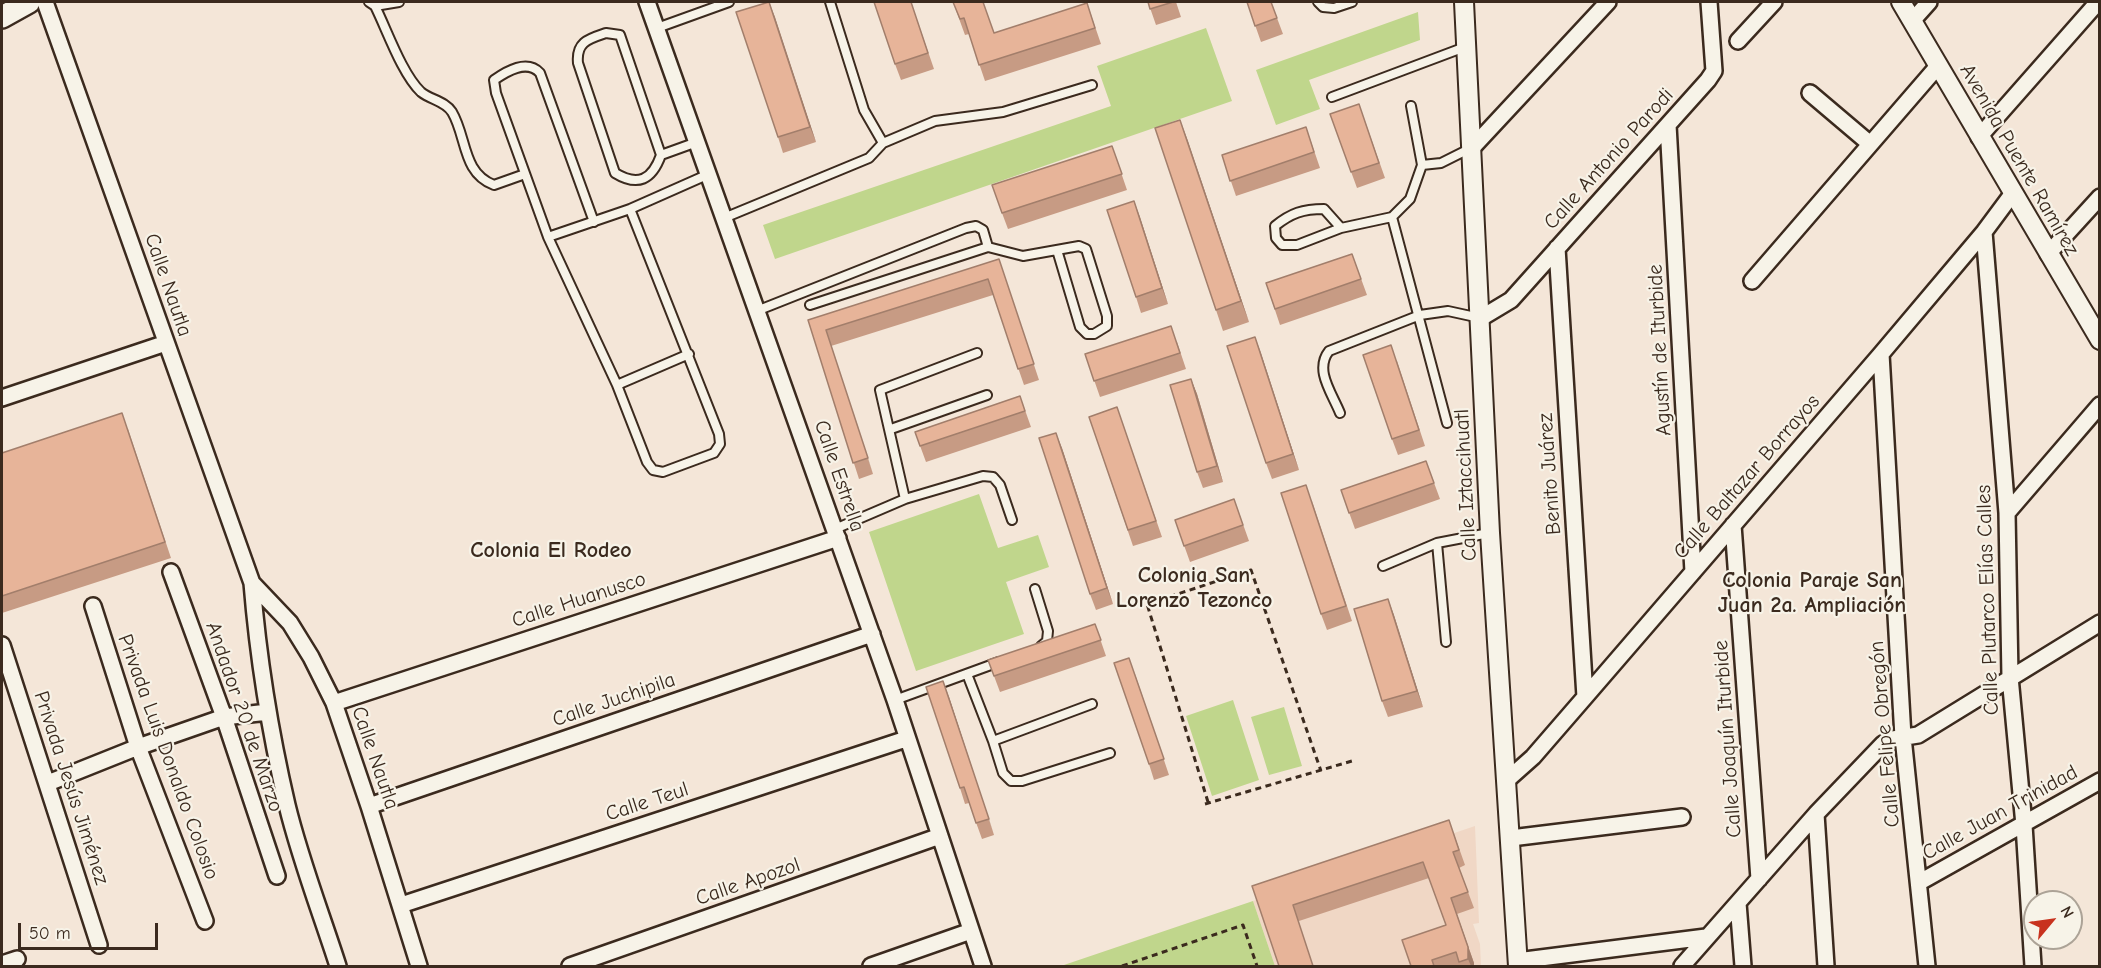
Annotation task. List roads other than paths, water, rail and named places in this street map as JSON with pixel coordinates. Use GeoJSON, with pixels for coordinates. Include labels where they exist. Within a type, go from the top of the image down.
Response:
{"type":"FeatureCollection","features":[{"type":"Feature","properties":{"kind":"main road"},"geometry":{"type":"LineString","coordinates":[[2,17],[29,2]]}},
{"type":"Feature","properties":{"kind":"street","name":"Calle Nautla"},"geometry":{"type":"LineString","coordinates":[[45,2],[252,583],[268,712],[287,806],[338,966]]}},
{"type":"Feature","properties":{"kind":"street","name":"Calle Estrella"},"geometry":{"type":"LineString","coordinates":[[647,2],[759,310],[872,634],[983,966]]}},
{"type":"Feature","properties":{"kind":"street","name":"Calle Iztaccihuatl"},"geometry":{"type":"LineString","coordinates":[[1464,2],[1490,533],[1511,838],[1517,964]]}},
{"type":"Feature","properties":{"kind":"street"},"geometry":{"type":"LineString","coordinates":[[1472,148],[1608,2]]}},
{"type":"Feature","properties":{"kind":"street","name":"Calle Antonio Parodi"},"geometry":{"type":"LineString","coordinates":[[1481,318],[1511,300],[1714,71],[1709,2]]}},
{"type":"Feature","properties":{"kind":"street"},"geometry":{"type":"LineString","coordinates":[[1737,41],[1774,2]]}},
{"type":"Feature","properties":{"kind":"street","name":"Avenida Puente Ramírez"},"geometry":{"type":"LineString","coordinates":[[1900,2],[2100,340]]}},
{"type":"Feature","properties":{"kind":"street"},"geometry":{"type":"LineString","coordinates":[[1912,21],[1929,2]]}},
{"type":"Feature","properties":{"kind":"street"},"geometry":{"type":"LineString","coordinates":[[1979,136],[2098,2]]}},
{"type":"Feature","properties":{"kind":"street"},"geometry":{"type":"LineString","coordinates":[[1752,280],[1938,66]]}},
{"type":"Feature","properties":{"kind":"street"},"geometry":{"type":"LineString","coordinates":[[1810,93],[1869,143]]}},
{"type":"Feature","properties":{"kind":"street","name":"Agustín de Iturbide"},"geometry":{"type":"LineString","coordinates":[[1668,125],[1693,572]]}},
{"type":"Feature","properties":{"kind":"street","name":"Calle Baltazar Borrayos"},"geometry":{"type":"LineString","coordinates":[[1506,781],[1533,757],[1881,354],[1984,232],[2013,193]]}},
{"type":"Feature","properties":{"kind":"street"},"geometry":{"type":"LineString","coordinates":[[2048,254],[2100,197]]}},
{"type":"Feature","properties":{"kind":"street","name":"Calle Plutarco Elías Calles"},"geometry":{"type":"LineString","coordinates":[[1984,232],[2007,513],[2010,677],[2024,825],[2033,966]]}},
{"type":"Feature","properties":{"kind":"street","name":"Benito Juárez"},"geometry":{"type":"LineString","coordinates":[[1557,248],[1585,697]]}},
{"type":"Feature","properties":{"kind":"street"},"geometry":{"type":"LineString","coordinates":[[2,398],[166,343]]}},
{"type":"Feature","properties":{"kind":"street","name":"Calle Felipe Obregón"},"geometry":{"type":"LineString","coordinates":[[1881,354],[1903,737],[1927,966]]}},
{"type":"Feature","properties":{"kind":"street"},"geometry":{"type":"LineString","coordinates":[[2007,513],[2100,405]]}},
{"type":"Feature","properties":{"kind":"street","name":"Calle Joaquín Iturbide"},"geometry":{"type":"LineString","coordinates":[[1733,525],[1759,879]]}},
{"type":"Feature","properties":{"kind":"street","name":"Calle Huanusco"},"geometry":{"type":"LineString","coordinates":[[334,703],[836,534]]}},
{"type":"Feature","properties":{"kind":"street","name":"Andador 20 de Marzo"},"geometry":{"type":"LineString","coordinates":[[171,572],[224,717],[277,876]]}},
{"type":"Feature","properties":{"kind":"street","name":"Calle Nautla"},"geometry":{"type":"LineString","coordinates":[[252,583],[290,623],[334,703],[419,966]]}},
{"type":"Feature","properties":{"kind":"street","name":"Privada Luis Donaldo Colosio"},"geometry":{"type":"LineString","coordinates":[[93,606],[138,747],[205,921]]}},
{"type":"Feature","properties":{"kind":"street"},"geometry":{"type":"LineString","coordinates":[[1682,966],[1816,814],[1883,744],[1918,735],[2100,623]]}},
{"type":"Feature","properties":{"kind":"street","name":"Calle Juchipila"},"geometry":{"type":"LineString","coordinates":[[369,806],[872,634]]}},
{"type":"Feature","properties":{"kind":"street","name":"Privada Jesús Jiménez"},"geometry":{"type":"LineString","coordinates":[[2,645],[99,945]]}},
{"type":"Feature","properties":{"kind":"street"},"geometry":{"type":"LineString","coordinates":[[48,783],[138,747],[224,717],[268,712]]}},
{"type":"Feature","properties":{"kind":"street","name":"Calle Teul"},"geometry":{"type":"LineString","coordinates":[[401,905],[906,739]]}},
{"type":"Feature","properties":{"kind":"street","name":"Calle Juan Trinidad"},"geometry":{"type":"LineString","coordinates":[[1920,882],[2100,781]]}},
{"type":"Feature","properties":{"kind":"street"},"geometry":{"type":"LineString","coordinates":[[1816,814],[1826,966]]}},
{"type":"Feature","properties":{"kind":"street"},"geometry":{"type":"LineString","coordinates":[[1511,838],[1682,817]]}},
{"type":"Feature","properties":{"kind":"street","name":"Calle Apozol"},"geometry":{"type":"LineString","coordinates":[[570,966],[940,837]]}},
{"type":"Feature","properties":{"kind":"street"},"geometry":{"type":"LineString","coordinates":[[1738,903],[1743,966]]}},
{"type":"Feature","properties":{"kind":"street"},"geometry":{"type":"LineString","coordinates":[[871,966],[971,931]]}},
{"type":"Feature","properties":{"kind":"street"},"geometry":{"type":"LineString","coordinates":[[1517,964],[1706,937]]}},
{"type":"Feature","properties":{"kind":"street"},"geometry":{"type":"LineString","coordinates":[[2,964],[17,959]]}},
{"type":"Feature","properties":{"kind":"lane"},"geometry":{"type":"LineString","coordinates":[[399,2],[372,4],[410,77],[422,92],[447,106],[453,115],[473,169],[484,181],[494,185],[525,174]]}},
{"type":"Feature","properties":{"kind":"lane"},"geometry":{"type":"LineString","coordinates":[[657,28],[729,2]]}},
{"type":"Feature","properties":{"kind":"lane"},"geometry":{"type":"LineString","coordinates":[[830,2],[864,110],[884,143]]}},
{"type":"Feature","properties":{"kind":"lane"},"geometry":{"type":"LineString","coordinates":[[1318,2],[1323,7],[1334,8],[1352,2]]}},
{"type":"Feature","properties":{"kind":"lane"},"geometry":{"type":"LineString","coordinates":[[662,155],[620,35],[606,33],[585,40],[577,51],[578,63],[615,173],[628,181],[643,180],[656,169],[662,155],[697,142]]}},
{"type":"Feature","properties":{"kind":"lane"},"geometry":{"type":"LineString","coordinates":[[1332,98],[1466,46]]}},
{"type":"Feature","properties":{"kind":"lane"},"geometry":{"type":"LineString","coordinates":[[594,222],[540,73],[534,67],[526,65],[494,81],[548,237],[617,385],[647,462],[653,470],[663,472],[714,453],[720,444],[719,434],[630,209]]}},
{"type":"Feature","properties":{"kind":"lane"},"geometry":{"type":"LineString","coordinates":[[724,218],[869,158],[884,143],[935,121],[1003,112],[1092,85]]}},
{"type":"Feature","properties":{"kind":"lane"},"geometry":{"type":"LineString","coordinates":[[1341,228],[1324,209],[1291,213],[1275,226],[1276,238],[1282,245],[1297,245],[1341,228],[1392,217],[1410,199],[1422,165],[1411,106]]}},
{"type":"Feature","properties":{"kind":"lane"},"geometry":{"type":"LineString","coordinates":[[1422,165],[1441,163],[1472,148]]}},
{"type":"Feature","properties":{"kind":"lane"},"geometry":{"type":"LineString","coordinates":[[548,237],[630,209],[709,174]]}},
{"type":"Feature","properties":{"kind":"lane"},"geometry":{"type":"LineString","coordinates":[[1392,217],[1447,423]]}},
{"type":"Feature","properties":{"kind":"lane"},"geometry":{"type":"LineString","coordinates":[[759,310],[966,228],[976,226],[982,230],[988,247]]}},
{"type":"Feature","properties":{"kind":"lane"},"geometry":{"type":"LineString","coordinates":[[810,305],[988,247],[1023,256],[1079,246],[1090,255],[1107,316],[1107,326],[1094,334],[1087,334],[1080,327],[1058,250]]}},
{"type":"Feature","properties":{"kind":"lane"},"geometry":{"type":"LineString","coordinates":[[1340,413],[1322,369],[1322,360],[1329,351],[1420,315],[1448,311],[1481,318]]}},
{"type":"Feature","properties":{"kind":"lane"},"geometry":{"type":"LineString","coordinates":[[905,498],[891,429],[880,390],[977,353]]}},
{"type":"Feature","properties":{"kind":"lane"},"geometry":{"type":"LineString","coordinates":[[617,385],[689,354]]}},
{"type":"Feature","properties":{"kind":"lane"},"geometry":{"type":"LineString","coordinates":[[891,429],[987,395]]}},
{"type":"Feature","properties":{"kind":"lane"},"geometry":{"type":"LineString","coordinates":[[836,534],[905,498],[983,476],[993,477],[1000,485],[1012,520]]}},
{"type":"Feature","properties":{"kind":"lane"},"geometry":{"type":"LineString","coordinates":[[1383,566],[1437,543],[1490,533]]}},
{"type":"Feature","properties":{"kind":"lane"},"geometry":{"type":"LineString","coordinates":[[1437,543],[1446,642]]}},
{"type":"Feature","properties":{"kind":"lane"},"geometry":{"type":"LineString","coordinates":[[1029,652],[1047,641],[1048,631],[1035,589]]}},
{"type":"Feature","properties":{"kind":"lane"},"geometry":{"type":"LineString","coordinates":[[895,700],[1008,659]]}},
{"type":"Feature","properties":{"kind":"lane"},"geometry":{"type":"LineString","coordinates":[[967,674],[1003,773],[1011,781],[1022,781],[1110,753]]}},
{"type":"Feature","properties":{"kind":"lane"},"geometry":{"type":"LineString","coordinates":[[993,741],[1092,704]]}},
{"type":"Feature","properties":{"kind":"district","name":"Colonia El Rodeo"},"geometry":{"type":"Point","coordinates":[551,551]}},
{"type":"Feature","properties":{"kind":"district","name":"Colonia San Lorenzo Tezonco"},"geometry":{"type":"Point","coordinates":[1194,588]}},
{"type":"Feature","properties":{"kind":"district","name":"Colonia Paraje San Juan 2a. Ampliación"},"geometry":{"type":"Point","coordinates":[1812,594]}}]}
